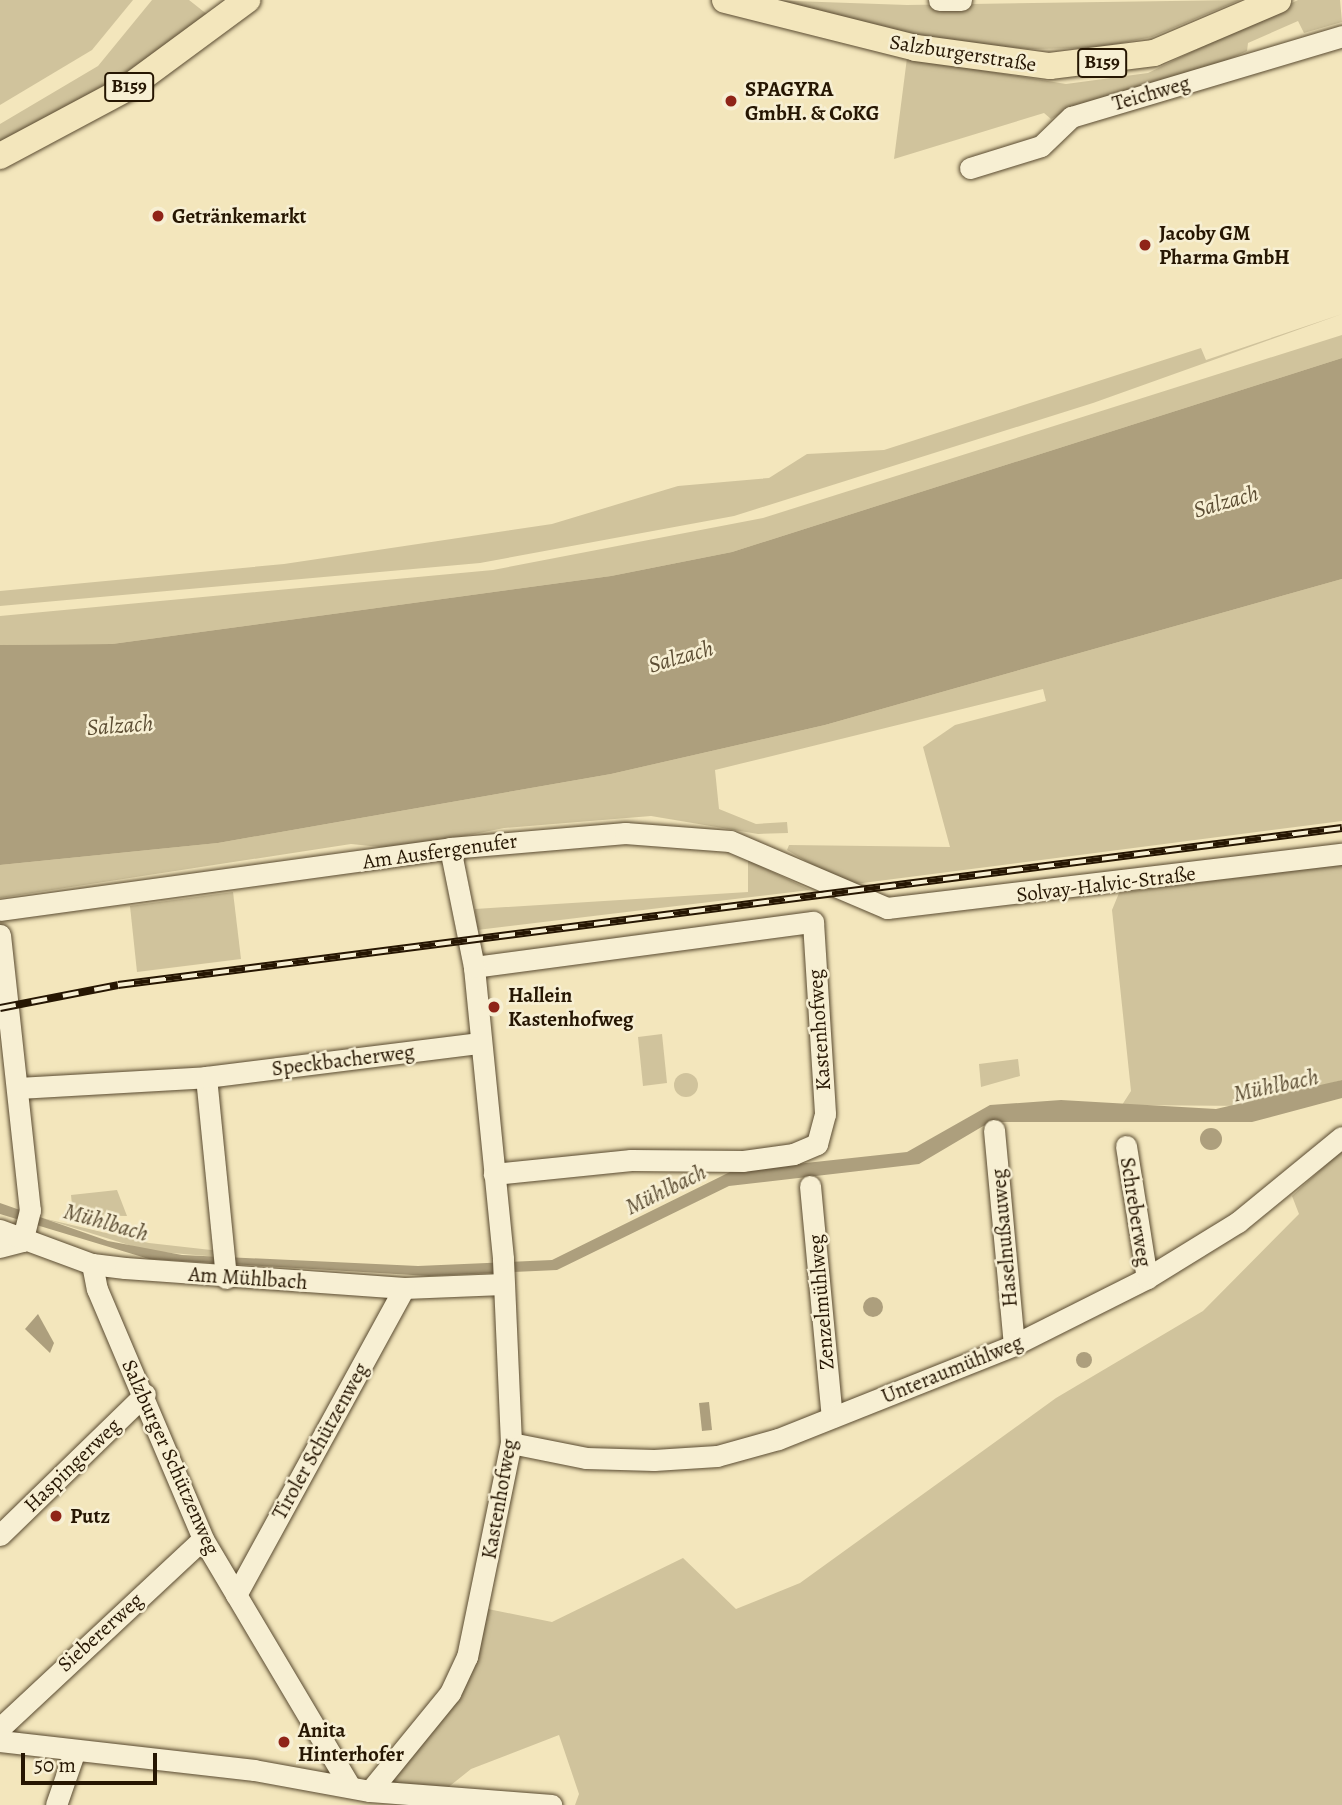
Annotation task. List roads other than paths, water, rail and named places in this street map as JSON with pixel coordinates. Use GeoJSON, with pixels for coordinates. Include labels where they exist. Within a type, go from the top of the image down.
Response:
{"type":"FeatureCollection","features":[{"type":"Feature","properties":{"kind":"main road","name":"B159"},"geometry":{"type":"LineString","coordinates":[[0,156],[130,88],[247,0]]}},
{"type":"Feature","properties":{"kind":"main road","name":"Salzburgerstraße"},"geometry":{"type":"LineString","coordinates":[[725,0],[916,48],[1050,66],[1154,53],[1278,0]]}},
{"type":"Feature","properties":{"kind":"street"},"geometry":{"type":"LineString","coordinates":[[939,0],[961,0]]}},
{"type":"Feature","properties":{"kind":"street","name":"Teichweg"},"geometry":{"type":"LineString","coordinates":[[970,168],[1041,146],[1071,117],[1254,57],[1342,36]]}},
{"type":"Feature","properties":{"kind":"street","name":"Am Ausfergenufer"},"geometry":{"type":"LineString","coordinates":[[0,910],[534,838],[690,834],[756,848],[869,904]]}},
{"type":"Feature","properties":{"kind":"street","name":"Kastenhofweg"},"geometry":{"type":"LineString","coordinates":[[360,1789],[450,1693],[467,1657],[511,1443],[503,1272],[474,967],[450,848]]}},
{"type":"Feature","properties":{"kind":"street","name":"Solvay-Halvic-Straße"},"geometry":{"type":"LineString","coordinates":[[869,904],[940,905],[1342,854]]}},
{"type":"Feature","properties":{"kind":"street","name":"Kastenhofweg"},"geometry":{"type":"LineString","coordinates":[[474,967],[813,922],[825,1114],[817,1144],[794,1154],[743,1161],[631,1160],[494,1174]]}},
{"type":"Feature","properties":{"kind":"street"},"geometry":{"type":"LineString","coordinates":[[0,935],[18,1088],[26,1227],[0,1247]]}},
{"type":"Feature","properties":{"kind":"street","name":"Speckbacherweg"},"geometry":{"type":"LineString","coordinates":[[18,1088],[206,1077],[480,1043]]}},
{"type":"Feature","properties":{"kind":"street"},"geometry":{"type":"LineString","coordinates":[[206,1077],[226,1266]]}},
{"type":"Feature","properties":{"kind":"street","name":"Haselnußauweg"},"geometry":{"type":"LineString","coordinates":[[994,1130],[1014,1345]]}},
{"type":"Feature","properties":{"kind":"street","name":"Unteraumühlweg"},"geometry":{"type":"LineString","coordinates":[[511,1443],[586,1458],[718,1456],[832,1417],[1014,1345],[1147,1278],[1238,1222],[1342,1137]]}},
{"type":"Feature","properties":{"kind":"street","name":"Schreberweg"},"geometry":{"type":"LineString","coordinates":[[1126,1146],[1147,1278]]}},
{"type":"Feature","properties":{"kind":"street","name":"Zenzelmühlweg"},"geometry":{"type":"LineString","coordinates":[[810,1186],[832,1417]]}},
{"type":"Feature","properties":{"kind":"street","name":"Am Mühlbach"},"geometry":{"type":"LineString","coordinates":[[0,1230],[26,1227],[92,1264],[226,1266],[404,1288],[503,1272]]}},
{"type":"Feature","properties":{"kind":"street","name":"Salzburger Schützenweg"},"geometry":{"type":"LineString","coordinates":[[92,1264],[96,1289],[145,1394],[203,1539],[360,1789]]}},
{"type":"Feature","properties":{"kind":"street","name":"Tiroler Schützenweg"},"geometry":{"type":"LineString","coordinates":[[236,1595],[404,1288]]}},
{"type":"Feature","properties":{"kind":"street","name":"Haspingerweg"},"geometry":{"type":"LineString","coordinates":[[0,1535],[145,1394]]}},
{"type":"Feature","properties":{"kind":"street","name":"Siebererweg"},"geometry":{"type":"LineString","coordinates":[[0,1728],[203,1539]]}},
{"type":"Feature","properties":{"kind":"street"},"geometry":{"type":"LineString","coordinates":[[0,1741],[360,1789],[551,1805]]}},
{"type":"Feature","properties":{"kind":"street"},"geometry":{"type":"LineString","coordinates":[[55,1805],[75,1750]]}},
{"type":"Feature","properties":{"kind":"water","name":"Salzach"},"geometry":{"type":"Polygon","coordinates":[[[1342,358],[1342,579],[825,725],[611,774],[218,843],[0,865],[0,645],[112,644],[611,576],[732,552],[1342,358]]]}},
{"type":"Feature","properties":{"kind":"water"},"geometry":{"type":"Polygon","coordinates":[[[1342,1080],[1342,1098],[1252,1122],[990,1122],[919,1164],[729,1186],[557,1270],[429,1276],[149,1259],[0,1214],[0,1203],[108,1241],[182,1255],[418,1266],[552,1260],[732,1171],[907,1152],[990,1105],[1061,1100],[1216,1109],[1342,1080]]]}},
{"type":"Feature","properties":{"kind":"water"},"geometry":{"type":"Polygon","coordinates":[[[1211,1128],[1219,1131],[1222,1139],[1219,1147],[1211,1150],[1203,1147],[1200,1139],[1203,1131],[1211,1128]]]}},
{"type":"Feature","properties":{"kind":"water"},"geometry":{"type":"Polygon","coordinates":[[[869,1297],[877,1297],[883,1307],[877,1317],[869,1317],[863,1311],[863,1303],[869,1297]]]}},
{"type":"Feature","properties":{"kind":"water"},"geometry":{"type":"Polygon","coordinates":[[[38,1314],[54,1343],[50,1353],[25,1329],[38,1314]]]}},
{"type":"Feature","properties":{"kind":"water"},"geometry":{"type":"Polygon","coordinates":[[[1084,1352],[1090,1354],[1090,1366],[1084,1368],[1078,1366],[1076,1360],[1078,1354],[1084,1352]]]}},
{"type":"Feature","properties":{"kind":"water"},"geometry":{"type":"Polygon","coordinates":[[[709,1402],[712,1430],[702,1431],[699,1403],[709,1402]]]}},
{"type":"Feature","properties":{"kind":"railway"},"geometry":{"type":"LineString","coordinates":[[0,1008],[118,985],[1342,828]]}},
{"type":"Feature","properties":{"kind":"place","name":"SPAGYRA GmbH. & CoKG"},"geometry":{"type":"Point","coordinates":[731,101]}},
{"type":"Feature","properties":{"kind":"place","name":"Getränkemarkt"},"geometry":{"type":"Point","coordinates":[158,216]}},
{"type":"Feature","properties":{"kind":"place","name":"Jacoby GM Pharma GmbH"},"geometry":{"type":"Point","coordinates":[1145,245]}},
{"type":"Feature","properties":{"kind":"place","name":"Hallein Kastenhofweg"},"geometry":{"type":"Point","coordinates":[494,1007]}},
{"type":"Feature","properties":{"kind":"place","name":"Putz"},"geometry":{"type":"Point","coordinates":[56,1516]}},
{"type":"Feature","properties":{"kind":"place","name":"Anita Hinterhofer"},"geometry":{"type":"Point","coordinates":[284,1742]}},
{"type":"Feature","properties":{"kind":"water label","name":"Mühlbach"},"geometry":{"type":"Point","coordinates":[1276,1086]}},
{"type":"Feature","properties":{"kind":"water label","name":"Mühlbach"},"geometry":{"type":"Point","coordinates":[666,1190]}},
{"type":"Feature","properties":{"kind":"water label","name":"Mühlbach"},"geometry":{"type":"Point","coordinates":[106,1223]}}]}
